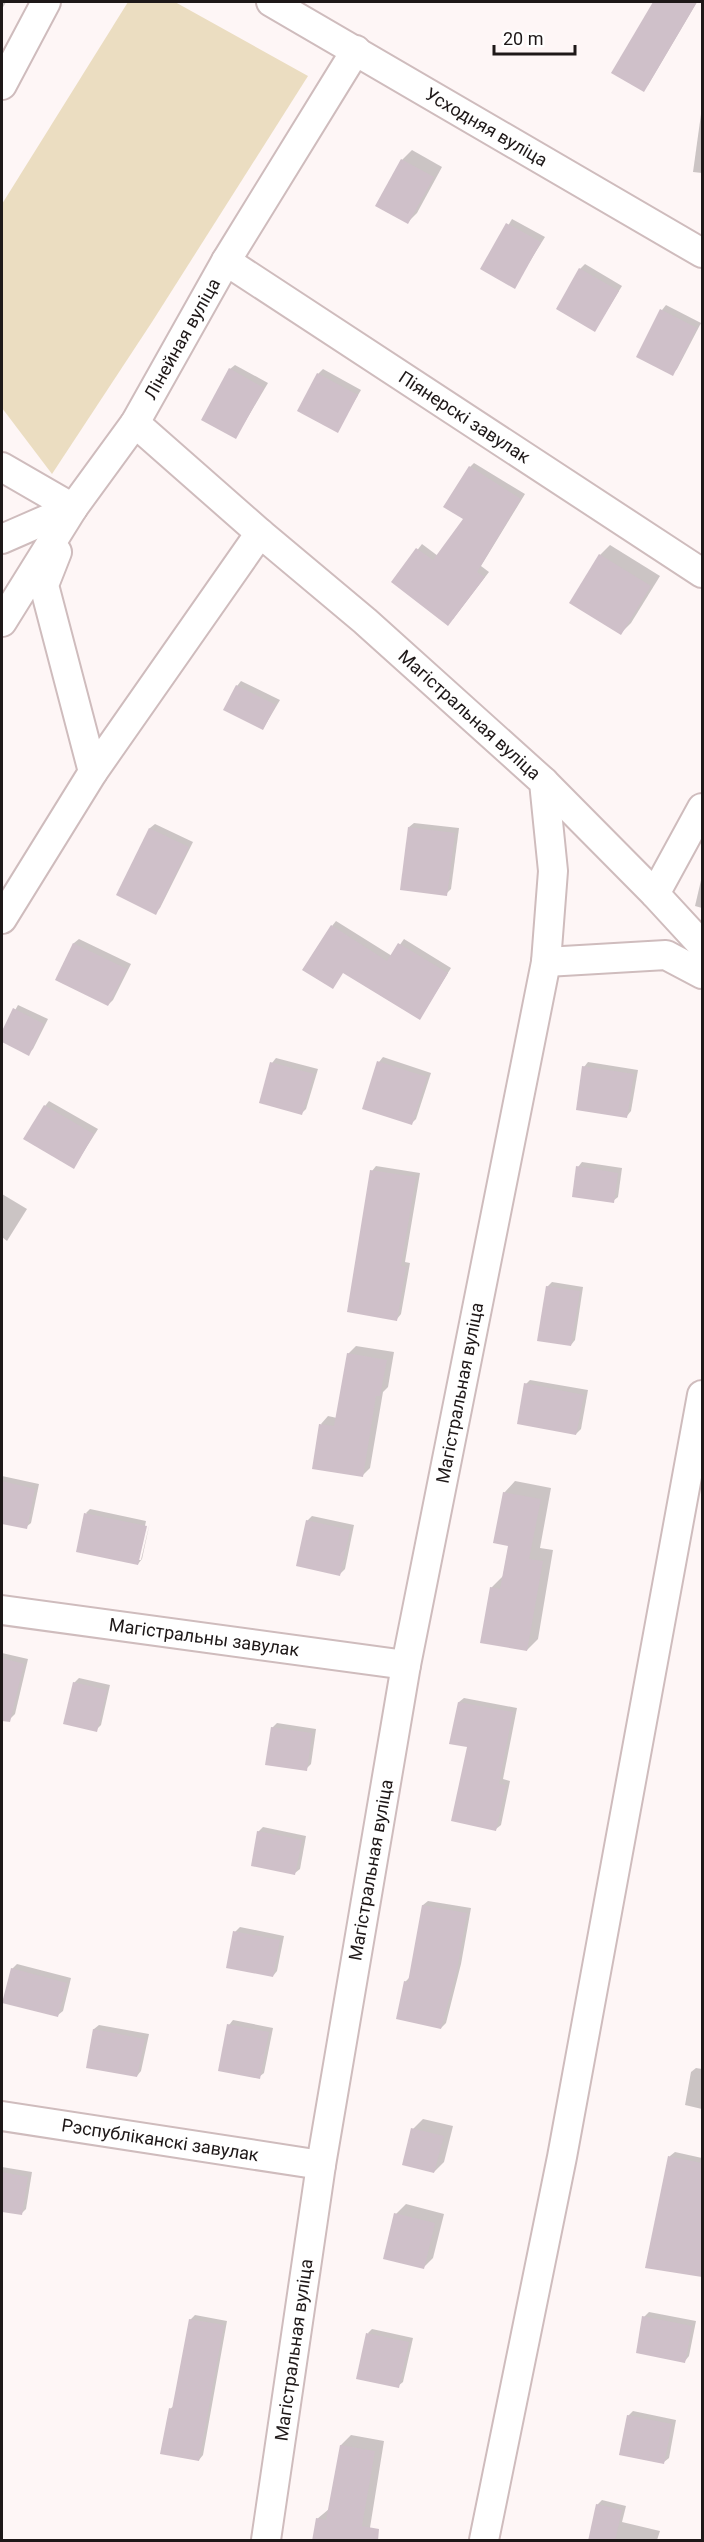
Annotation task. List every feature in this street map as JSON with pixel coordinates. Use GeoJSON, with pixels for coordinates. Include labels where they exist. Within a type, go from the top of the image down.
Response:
{"type":"FeatureCollection","features":[{"type":"Feature","properties":{"kind":"street"},"geometry":{"type":"LineString","coordinates":[[2,85],[46,2]]}},
{"type":"Feature","properties":{"kind":"street","name":"Усходняя вуліца"},"geometry":{"type":"LineString","coordinates":[[271,2],[702,253]]}},
{"type":"Feature","properties":{"kind":"street","name":"Лінейная вуліца"},"geometry":{"type":"LineString","coordinates":[[2,622],[73,508],[135,423],[226,261],[356,51]]}},
{"type":"Feature","properties":{"kind":"street","name":"Піянерскі завулак"},"geometry":{"type":"LineString","coordinates":[[226,261],[702,573]]}},
{"type":"Feature","properties":{"kind":"street","name":"Магістральная вуліца"},"geometry":{"type":"LineString","coordinates":[[135,423],[260,533],[365,621],[544,782],[553,871],[546,962],[406,1665],[321,2165],[266,2541]]}},
{"type":"Feature","properties":{"kind":"street"},"geometry":{"type":"LineString","coordinates":[[2,467],[73,508]]}},
{"type":"Feature","properties":{"kind":"street"},"geometry":{"type":"LineString","coordinates":[[2,539],[73,508]]}},
{"type":"Feature","properties":{"kind":"street"},"geometry":{"type":"LineString","coordinates":[[73,508],[45,585],[93,772]]}},
{"type":"Feature","properties":{"kind":"street"},"geometry":{"type":"LineString","coordinates":[[2,919],[93,772],[260,533]]}},
{"type":"Feature","properties":{"kind":"street"},"geometry":{"type":"LineString","coordinates":[[544,782],[656,894],[702,945]]}},
{"type":"Feature","properties":{"kind":"street"},"geometry":{"type":"LineString","coordinates":[[656,894],[702,808]]}},
{"type":"Feature","properties":{"kind":"street"},"geometry":{"type":"LineString","coordinates":[[546,962],[666,954],[702,974]]}},
{"type":"Feature","properties":{"kind":"street"},"geometry":{"type":"LineString","coordinates":[[484,2541],[564,2145],[702,1395]]}},
{"type":"Feature","properties":{"kind":"street","name":"Магістральны завулак"},"geometry":{"type":"LineString","coordinates":[[2,1610],[406,1665]]}},
{"type":"Feature","properties":{"kind":"street","name":"Рэспубліканскі завулак"},"geometry":{"type":"LineString","coordinates":[[2,2116],[321,2165]]}},
{"type":"Feature","properties":{"kind":"shaded area"},"geometry":{"type":"Polygon","coordinates":[[[128,2],[175,2],[308,76],[152,322],[52,474],[2,408],[2,204],[128,2]]]}},
{"type":"Feature","properties":{"kind":"building"},"geometry":{"type":"Polygon","coordinates":[[[653,2],[697,2],[644,92],[611,73],[653,2]]]}},
{"type":"Feature","properties":{"kind":"building"},"geometry":{"type":"Polygon","coordinates":[[[401,159],[434,177],[408,224],[375,206],[401,159]]]}},
{"type":"Feature","properties":{"kind":"building"},"geometry":{"type":"Polygon","coordinates":[[[506,223],[541,242],[515,289],[480,269],[506,223]]]}},
{"type":"Feature","properties":{"kind":"building"},"geometry":{"type":"Polygon","coordinates":[[[579,268],[619,291],[595,332],[556,309],[579,268]]]}},
{"type":"Feature","properties":{"kind":"building"},"geometry":{"type":"Polygon","coordinates":[[[660,309],[697,328],[673,376],[636,357],[660,309]]]}},
{"type":"Feature","properties":{"kind":"building"},"geometry":{"type":"Polygon","coordinates":[[[229,368],[264,388],[236,439],[201,420],[229,368]]]}},
{"type":"Feature","properties":{"kind":"building"},"geometry":{"type":"Polygon","coordinates":[[[317,373],[358,395],[338,433],[297,411],[317,373]]]}},
{"type":"Feature","properties":{"kind":"building"},"geometry":{"type":"Polygon","coordinates":[[[469,466],[521,499],[477,572],[485,577],[448,626],[391,582],[416,548],[433,560],[463,519],[443,507],[469,466]]]}},
{"type":"Feature","properties":{"kind":"building"},"geometry":{"type":"Polygon","coordinates":[[[599,554],[651,586],[621,635],[569,603],[599,554]]]}},
{"type":"Feature","properties":{"kind":"building"},"geometry":{"type":"Polygon","coordinates":[[[236,685],[276,705],[263,730],[223,710],[236,685]]]}},
{"type":"Feature","properties":{"kind":"building"},"geometry":{"type":"Polygon","coordinates":[[[408,827],[455,833],[447,896],[400,890],[408,827]]]}},
{"type":"Feature","properties":{"kind":"building"},"geometry":{"type":"Polygon","coordinates":[[[149,828],[189,847],[156,915],[116,895],[149,828]]]}},
{"type":"Feature","properties":{"kind":"building"},"geometry":{"type":"Polygon","coordinates":[[[331,925],[387,961],[398,943],[448,973],[420,1020],[343,973],[333,989],[302,970],[331,925]]]}},
{"type":"Feature","properties":{"kind":"building"},"geometry":{"type":"Polygon","coordinates":[[[73,943],[127,969],[108,1006],[55,980],[73,943]]]}},
{"type":"Feature","properties":{"kind":"building"},"geometry":{"type":"Polygon","coordinates":[[[13,1008],[44,1024],[29,1056],[2,1042],[2,1031],[13,1008]]]}},
{"type":"Feature","properties":{"kind":"building"},"geometry":{"type":"Polygon","coordinates":[[[377,1061],[427,1077],[412,1125],[362,1109],[377,1061]]]}},
{"type":"Feature","properties":{"kind":"building"},"geometry":{"type":"Polygon","coordinates":[[[270,1062],[314,1074],[302,1115],[259,1103],[270,1062]]]}},
{"type":"Feature","properties":{"kind":"building"},"geometry":{"type":"Polygon","coordinates":[[[582,1066],[634,1074],[627,1118],[576,1110],[582,1066]]]}},
{"type":"Feature","properties":{"kind":"building"},"geometry":{"type":"Polygon","coordinates":[[[44,1105],[94,1134],[74,1169],[23,1139],[44,1105]]]}},
{"type":"Feature","properties":{"kind":"building"},"geometry":{"type":"Polygon","coordinates":[[[576,1166],[618,1173],[614,1203],[572,1197],[576,1166]]]}},
{"type":"Feature","properties":{"kind":"building"},"geometry":{"type":"Polygon","coordinates":[[[370,1170],[416,1177],[401,1266],[406,1267],[397,1321],[347,1312],[370,1170]]]}},
{"type":"Feature","properties":{"kind":"building"},"geometry":{"type":"Polygon","coordinates":[[[546,1286],[580,1291],[571,1346],[537,1341],[546,1286]]]}},
{"type":"Feature","properties":{"kind":"building"},"geometry":{"type":"Polygon","coordinates":[[[347,1353],[387,1360],[380,1396],[376,1396],[363,1477],[312,1469],[319,1424],[334,1426],[347,1353]]]}},
{"type":"Feature","properties":{"kind":"building"},"geometry":{"type":"Polygon","coordinates":[[[524,1383],[584,1395],[576,1435],[517,1424],[524,1383]]]}},
{"type":"Feature","properties":{"kind":"building"},"geometry":{"type":"Polygon","coordinates":[[[2,1481],[35,1489],[27,1529],[2,1524],[2,1481]]]}},
{"type":"Feature","properties":{"kind":"building"},"geometry":{"type":"Polygon","coordinates":[[[503,1492],[541,1499],[529,1559],[543,1561],[527,1651],[480,1643],[490,1587],[500,1589],[508,1546],[493,1543],[503,1492]]]}},
{"type":"Feature","properties":{"kind":"building"},"geometry":{"type":"Polygon","coordinates":[[[84,1513],[147,1526],[138,1565],[76,1552],[84,1513]]]}},
{"type":"Feature","properties":{"kind":"building"},"geometry":{"type":"Polygon","coordinates":[[[306,1520],[350,1530],[340,1576],[296,1566],[306,1520]]]}},
{"type":"Feature","properties":{"kind":"building"},"geometry":{"type":"Polygon","coordinates":[[[2,1658],[24,1664],[10,1722],[2,1721],[2,1658]]]}},
{"type":"Feature","properties":{"kind":"building"},"geometry":{"type":"Polygon","coordinates":[[[73,1682],[107,1690],[97,1732],[63,1724],[73,1682]]]}},
{"type":"Feature","properties":{"kind":"building"},"geometry":{"type":"Polygon","coordinates":[[[458,1702],[513,1712],[499,1784],[506,1785],[496,1831],[451,1821],[467,1747],[449,1744],[458,1702]]]}},
{"type":"Feature","properties":{"kind":"building"},"geometry":{"type":"Polygon","coordinates":[[[271,1727],[312,1733],[307,1771],[265,1765],[271,1727]]]}},
{"type":"Feature","properties":{"kind":"building"},"geometry":{"type":"Polygon","coordinates":[[[257,1831],[302,1840],[295,1875],[251,1866],[257,1831]]]}},
{"type":"Feature","properties":{"kind":"building"},"geometry":{"type":"Polygon","coordinates":[[[422,1905],[467,1913],[457,1970],[441,2029],[396,2019],[404,1981],[408,1982],[422,1905]]]}},
{"type":"Feature","properties":{"kind":"building"},"geometry":{"type":"Polygon","coordinates":[[[233,1931],[280,1940],[273,1977],[226,1968],[233,1931]]]}},
{"type":"Feature","properties":{"kind":"building"},"geometry":{"type":"Polygon","coordinates":[[[11,1968],[67,1983],[58,2017],[2,2003],[11,1968]]]}},
{"type":"Feature","properties":{"kind":"building"},"geometry":{"type":"Polygon","coordinates":[[[227,2024],[269,2032],[260,2079],[218,2071],[227,2024]]]}},
{"type":"Feature","properties":{"kind":"building"},"geometry":{"type":"Polygon","coordinates":[[[93,2029],[145,2039],[137,2077],[86,2068],[93,2029]]]}},
{"type":"Feature","properties":{"kind":"building"},"geometry":{"type":"Polygon","coordinates":[[[411,2128],[444,2136],[434,2173],[402,2165],[411,2128]]]}},
{"type":"Feature","properties":{"kind":"building"},"geometry":{"type":"Polygon","coordinates":[[[668,2156],[702,2163],[702,2277],[645,2268],[668,2156]]]}},
{"type":"Feature","properties":{"kind":"building"},"geometry":{"type":"Polygon","coordinates":[[[2,2172],[28,2177],[22,2215],[2,2212],[2,2172]]]}},
{"type":"Feature","properties":{"kind":"building"},"geometry":{"type":"Polygon","coordinates":[[[394,2213],[435,2223],[424,2269],[383,2259],[394,2213]]]}},
{"type":"Feature","properties":{"kind":"building"},"geometry":{"type":"Polygon","coordinates":[[[642,2316],[692,2326],[685,2363],[636,2353],[642,2316]]]}},
{"type":"Feature","properties":{"kind":"building"},"geometry":{"type":"Polygon","coordinates":[[[189,2319],[224,2325],[199,2461],[160,2454],[169,2408],[172,2409],[189,2319]]]}},
{"type":"Feature","properties":{"kind":"building"},"geometry":{"type":"Polygon","coordinates":[[[366,2333],[409,2342],[399,2388],[356,2379],[366,2333]]]}},
{"type":"Feature","properties":{"kind":"building"},"geometry":{"type":"Polygon","coordinates":[[[627,2415],[672,2424],[664,2464],[619,2455],[627,2415]]]}},
{"type":"Feature","properties":{"kind":"building"},"geometry":{"type":"Polygon","coordinates":[[[340,2445],[375,2451],[362,2526],[379,2529],[378,2541],[312,2541],[316,2518],[326,2520],[340,2445]]]}},
{"type":"Feature","properties":{"kind":"building"},"geometry":{"type":"Polygon","coordinates":[[[596,2504],[622,2510],[615,2541],[588,2541],[596,2504]]]}}]}
